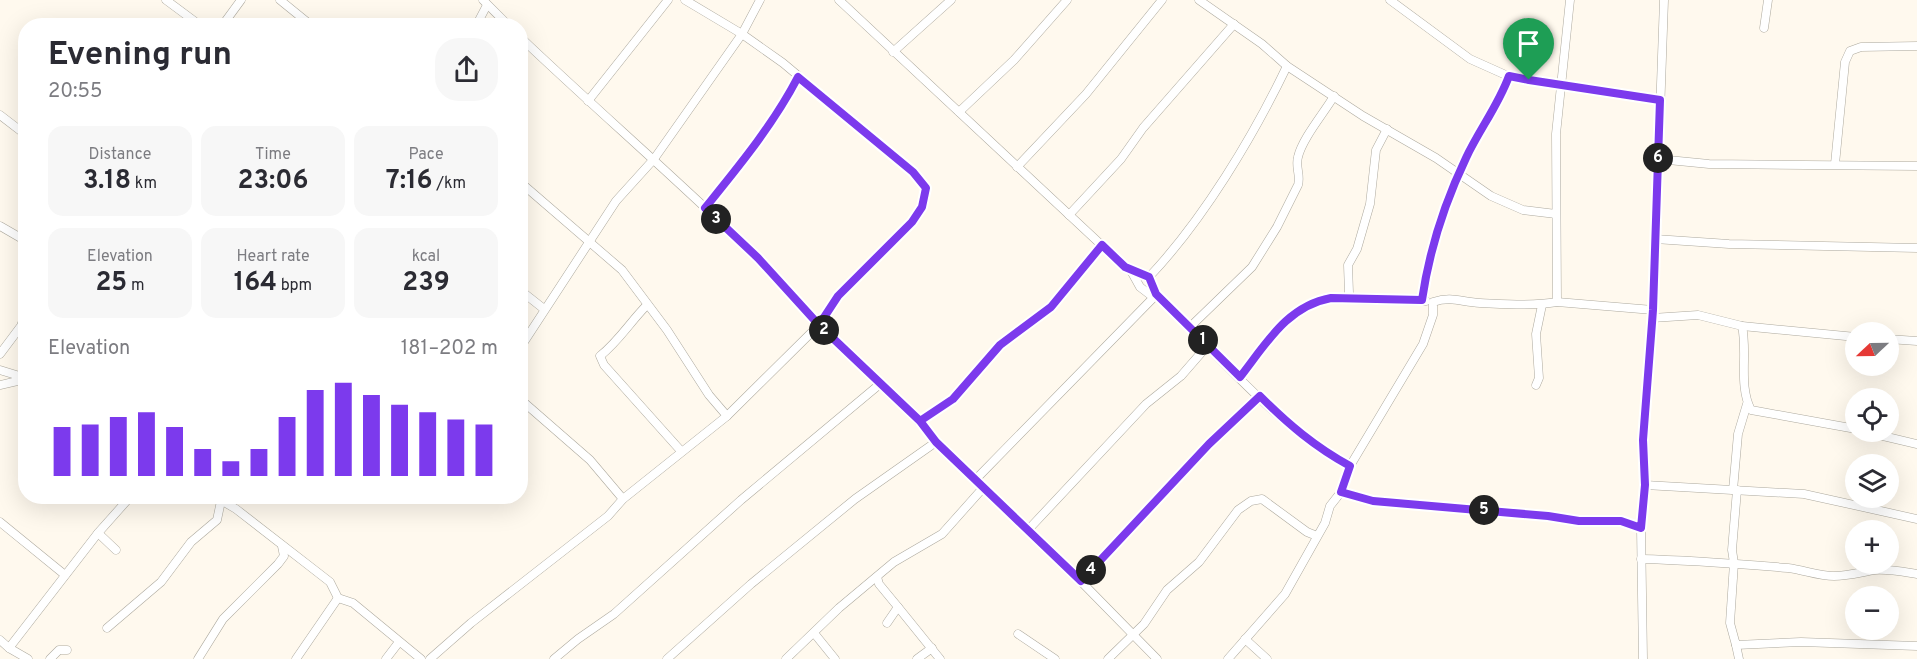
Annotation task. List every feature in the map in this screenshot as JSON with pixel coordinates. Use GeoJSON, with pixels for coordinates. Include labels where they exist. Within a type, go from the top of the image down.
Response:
{"type":"FeatureCollection","features":[{"type":"Feature","properties":{"kind":"street"},"geometry":{"type":"LineString","coordinates":[[166,0],[190,18]]}},
{"type":"Feature","properties":{"kind":"street"},"geometry":{"type":"LineString","coordinates":[[228,18],[241,0]]}},
{"type":"Feature","properties":{"kind":"street"},"geometry":{"type":"LineString","coordinates":[[280,0],[302,18]]}},
{"type":"Feature","properties":{"kind":"street"},"geometry":{"type":"LineString","coordinates":[[588,101],[668,0]]}},
{"type":"Feature","properties":{"kind":"street"},"geometry":{"type":"LineString","coordinates":[[430,659],[471,623],[608,516],[623,498],[727,416],[819,325],[838,296],[912,222],[922,207],[926,188],[913,172],[742,33],[685,0]]}},
{"type":"Feature","properties":{"kind":"street"},"geometry":{"type":"LineString","coordinates":[[528,335],[616,201],[654,159],[742,33],[760,0]]}},
{"type":"Feature","properties":{"kind":"street"},"geometry":{"type":"LineString","coordinates":[[839,0],[1069,216],[1130,269],[1149,277],[1155,296]]}},
{"type":"Feature","properties":{"kind":"street"},"geometry":{"type":"LineString","coordinates":[[846,7],[852,0]]}},
{"type":"Feature","properties":{"kind":"street"},"geometry":{"type":"LineString","coordinates":[[893,52],[951,0]]}},
{"type":"Feature","properties":{"kind":"street"},"geometry":{"type":"LineString","coordinates":[[959,112],[1014,60],[1067,0]]}},
{"type":"Feature","properties":{"kind":"street"},"geometry":{"type":"LineString","coordinates":[[1017,167],[1086,94],[1162,0]]}},
{"type":"Feature","properties":{"kind":"street"},"geometry":{"type":"LineString","coordinates":[[1199,0],[1234,24],[1287,66],[1491,196],[1534,212],[1556,214]]}},
{"type":"Feature","properties":{"kind":"street"},"geometry":{"type":"LineString","coordinates":[[1390,0],[1470,59],[1509,76],[1660,100]]}},
{"type":"Feature","properties":{"kind":"street"},"geometry":{"type":"LineString","coordinates":[[1557,302],[1556,134],[1563,85],[1570,0]]}},
{"type":"Feature","properties":{"kind":"street"},"geometry":{"type":"LineString","coordinates":[[1643,659],[1641,528],[1645,485],[1643,440],[1652,314],[1664,0]]}},
{"type":"Feature","properties":{"kind":"street"},"geometry":{"type":"LineString","coordinates":[[1764,28],[1768,0]]}},
{"type":"Feature","properties":{"kind":"street"},"geometry":{"type":"LineString","coordinates":[[479,18],[485,2],[501,18]]}},
{"type":"Feature","properties":{"kind":"street"},"geometry":{"type":"LineString","coordinates":[[1069,216],[1102,177],[1121,159],[1143,128],[1234,24]]}},
{"type":"Feature","properties":{"kind":"street"},"geometry":{"type":"LineString","coordinates":[[528,45],[654,159],[758,258],[819,325],[920,421],[936,442],[977,478],[983,488],[1081,581],[1157,659]]}},
{"type":"Feature","properties":{"kind":"street"},"geometry":{"type":"LineString","coordinates":[[1835,165],[1845,62],[1850,51],[1861,47],[1917,46]]}},
{"type":"Feature","properties":{"kind":"street"},"geometry":{"type":"LineString","coordinates":[[1149,277],[1175,247],[1216,188],[1259,121],[1287,66]]}},
{"type":"Feature","properties":{"kind":"street"},"geometry":{"type":"LineString","coordinates":[[1422,300],[1432,252],[1459,174],[1477,136],[1500,100],[1509,76]]}},
{"type":"Feature","properties":{"kind":"street"},"geometry":{"type":"LineString","coordinates":[[705,208],[758,143],[784,104],[798,77]]}},
{"type":"Feature","properties":{"kind":"street"},"geometry":{"type":"LineString","coordinates":[[1190,327],[1252,267],[1277,227],[1298,185],[1299,153],[1334,96]]}},
{"type":"Feature","properties":{"kind":"street"},"geometry":{"type":"LineString","coordinates":[[0,115],[18,129]]}},
{"type":"Feature","properties":{"kind":"street"},"geometry":{"type":"LineString","coordinates":[[1346,299],[1349,293],[1348,265],[1357,249],[1370,204],[1376,150],[1387,129]]}},
{"type":"Feature","properties":{"kind":"street"},"geometry":{"type":"LineString","coordinates":[[1658,159],[1709,164],[1917,166]]}},
{"type":"Feature","properties":{"kind":"street"},"geometry":{"type":"LineString","coordinates":[[528,189],[622,270],[709,395],[727,416]]}},
{"type":"Feature","properties":{"kind":"street"},"geometry":{"type":"LineString","coordinates":[[0,226],[18,236]]}},
{"type":"Feature","properties":{"kind":"street"},"geometry":{"type":"LineString","coordinates":[[1655,239],[1729,244],[1917,248]]}},
{"type":"Feature","properties":{"kind":"street"},"geometry":{"type":"LineString","coordinates":[[920,421],[953,399],[1000,345],[1051,307],[1102,245]]}},
{"type":"Feature","properties":{"kind":"street"},"geometry":{"type":"LineString","coordinates":[[1130,269],[1140,287],[1155,296],[1190,327],[1291,428],[1328,454],[1350,466]]}},
{"type":"Feature","properties":{"kind":"street"},"geometry":{"type":"LineString","coordinates":[[977,478],[1155,296]]}},
{"type":"Feature","properties":{"kind":"street"},"geometry":{"type":"LineString","coordinates":[[528,297],[544,309]]}},
{"type":"Feature","properties":{"kind":"street"},"geometry":{"type":"LineString","coordinates":[[1240,377],[1268,339],[1288,318],[1318,301],[1346,299],[1433,302],[1447,298],[1480,303],[1542,305],[1557,302],[1652,314],[1698,315],[1742,326],[1845,336]]}},
{"type":"Feature","properties":{"kind":"street"},"geometry":{"type":"LineString","coordinates":[[1228,659],[1285,594],[1317,536],[1330,506],[1341,492],[1350,466],[1422,344],[1433,315],[1433,302]]}},
{"type":"Feature","properties":{"kind":"street"},"geometry":{"type":"LineString","coordinates":[[647,305],[631,321],[617,343],[600,356],[604,365],[681,451]]}},
{"type":"Feature","properties":{"kind":"street"},"geometry":{"type":"LineString","coordinates":[[1536,385],[1539,378],[1536,334],[1542,305]]}},
{"type":"Feature","properties":{"kind":"street"},"geometry":{"type":"LineString","coordinates":[[1742,326],[1746,344],[1745,394],[1750,410],[1845,427]]}},
{"type":"Feature","properties":{"kind":"street"},"geometry":{"type":"LineString","coordinates":[[0,354],[18,330]]}},
{"type":"Feature","properties":{"kind":"street"},"geometry":{"type":"LineString","coordinates":[[1899,340],[1917,342]]}},
{"type":"Feature","properties":{"kind":"street"},"geometry":{"type":"LineString","coordinates":[[1028,530],[1146,404],[1181,376],[1208,345]]}},
{"type":"Feature","properties":{"kind":"street"},"geometry":{"type":"LineString","coordinates":[[0,370],[18,376]]}},
{"type":"Feature","properties":{"kind":"street"},"geometry":{"type":"LineString","coordinates":[[0,385],[18,381]]}},
{"type":"Feature","properties":{"kind":"street"},"geometry":{"type":"LineString","coordinates":[[554,659],[578,639],[614,615],[741,500],[880,384]]}},
{"type":"Feature","properties":{"kind":"street"},"geometry":{"type":"LineString","coordinates":[[1081,581],[1209,444],[1260,396]]}},
{"type":"Feature","properties":{"kind":"street"},"geometry":{"type":"LineString","coordinates":[[1739,659],[1730,623],[1734,563],[1732,550],[1738,434],[1747,404]]}},
{"type":"Feature","properties":{"kind":"street"},"geometry":{"type":"LineString","coordinates":[[528,406],[590,460],[623,498]]}},
{"type":"Feature","properties":{"kind":"street"},"geometry":{"type":"LineString","coordinates":[[1899,440],[1917,444]]}},
{"type":"Feature","properties":{"kind":"street"},"geometry":{"type":"LineString","coordinates":[[667,659],[751,584],[855,499],[936,442]]}},
{"type":"Feature","properties":{"kind":"street"},"geometry":{"type":"LineString","coordinates":[[1645,485],[1804,494],[1917,519]]}},
{"type":"Feature","properties":{"kind":"street"},"geometry":{"type":"LineString","coordinates":[[786,659],[839,608],[894,562],[942,534],[983,488]]}},
{"type":"Feature","properties":{"kind":"street"},"geometry":{"type":"LineString","coordinates":[[1341,492],[1373,501],[1548,516],[1579,521],[1621,521],[1641,528]]}},
{"type":"Feature","properties":{"kind":"street"},"geometry":{"type":"LineString","coordinates":[[1108,659],[1144,624],[1162,595],[1199,561],[1238,510],[1251,501],[1262,499],[1307,532],[1317,536]]}},
{"type":"Feature","properties":{"kind":"street"},"geometry":{"type":"LineString","coordinates":[[28,659],[3,645],[124,504]]}},
{"type":"Feature","properties":{"kind":"street"},"geometry":{"type":"LineString","coordinates":[[107,628],[161,582],[191,542],[217,519],[218,504]]}},
{"type":"Feature","properties":{"kind":"street"},"geometry":{"type":"LineString","coordinates":[[225,504],[330,582],[338,598],[353,603],[421,659]]}},
{"type":"Feature","properties":{"kind":"street"},"geometry":{"type":"LineString","coordinates":[[0,522],[65,575]]}},
{"type":"Feature","properties":{"kind":"street"},"geometry":{"type":"LineString","coordinates":[[98,533],[116,550]]}},
{"type":"Feature","properties":{"kind":"street"},"geometry":{"type":"LineString","coordinates":[[198,659],[207,640],[223,619],[284,556],[281,546]]}},
{"type":"Feature","properties":{"kind":"street"},"geometry":{"type":"LineString","coordinates":[[1641,560],[1681,559],[1704,563],[1734,563],[1794,569],[1832,576],[1877,570],[1917,574]]}},
{"type":"Feature","properties":{"kind":"street"},"geometry":{"type":"LineString","coordinates":[[877,577],[879,585],[940,659]]}},
{"type":"Feature","properties":{"kind":"street"},"geometry":{"type":"LineString","coordinates":[[296,659],[338,598]]}},
{"type":"Feature","properties":{"kind":"street"},"geometry":{"type":"LineString","coordinates":[[887,623],[898,607]]}},
{"type":"Feature","properties":{"kind":"street"},"geometry":{"type":"LineString","coordinates":[[814,633],[835,659]]}},
{"type":"Feature","properties":{"kind":"street"},"geometry":{"type":"LineString","coordinates":[[1018,634],[1055,659]]}},
{"type":"Feature","properties":{"kind":"street"},"geometry":{"type":"LineString","coordinates":[[1245,639],[1267,659]]}},
{"type":"Feature","properties":{"kind":"street"},"geometry":{"type":"LineString","coordinates":[[1736,645],[1801,642],[1917,646]]}},
{"type":"Feature","properties":{"kind":"street"},"geometry":{"type":"LineString","coordinates":[[386,659],[402,643]]}},
{"type":"Feature","properties":{"kind":"street"},"geometry":{"type":"LineString","coordinates":[[392,659],[402,643]]}},
{"type":"Feature","properties":{"kind":"street"},"geometry":{"type":"LineString","coordinates":[[916,659],[932,648]]}},
{"type":"Feature","properties":{"kind":"street"},"geometry":{"type":"LineString","coordinates":[[50,659],[59,650],[67,650]]}},
{"type":"Feature","properties":{"kind":"route"},"geometry":{"type":"LineString","coordinates":[[1529,80],[1509,76],[1500,100],[1466,157],[1432,252],[1422,300],[1331,298],[1318,301],[1288,318],[1279,326],[1240,377],[1156,294],[1149,277],[1125,267],[1102,245],[1051,307],[1000,345],[953,399],[920,421],[819,325],[838,296],[912,222],[922,207],[926,188],[913,172],[798,77],[784,104],[758,143],[705,208],[758,258],[819,325],[880,384],[920,421],[936,442],[977,478],[983,488],[1081,581],[1209,444],[1260,396],[1291,428],[1328,454],[1350,466],[1348,478],[1341,492],[1373,501],[1548,516],[1579,521],[1621,521],[1641,528],[1645,485],[1643,440],[1653,310],[1660,100],[1529,80]]}}]}
